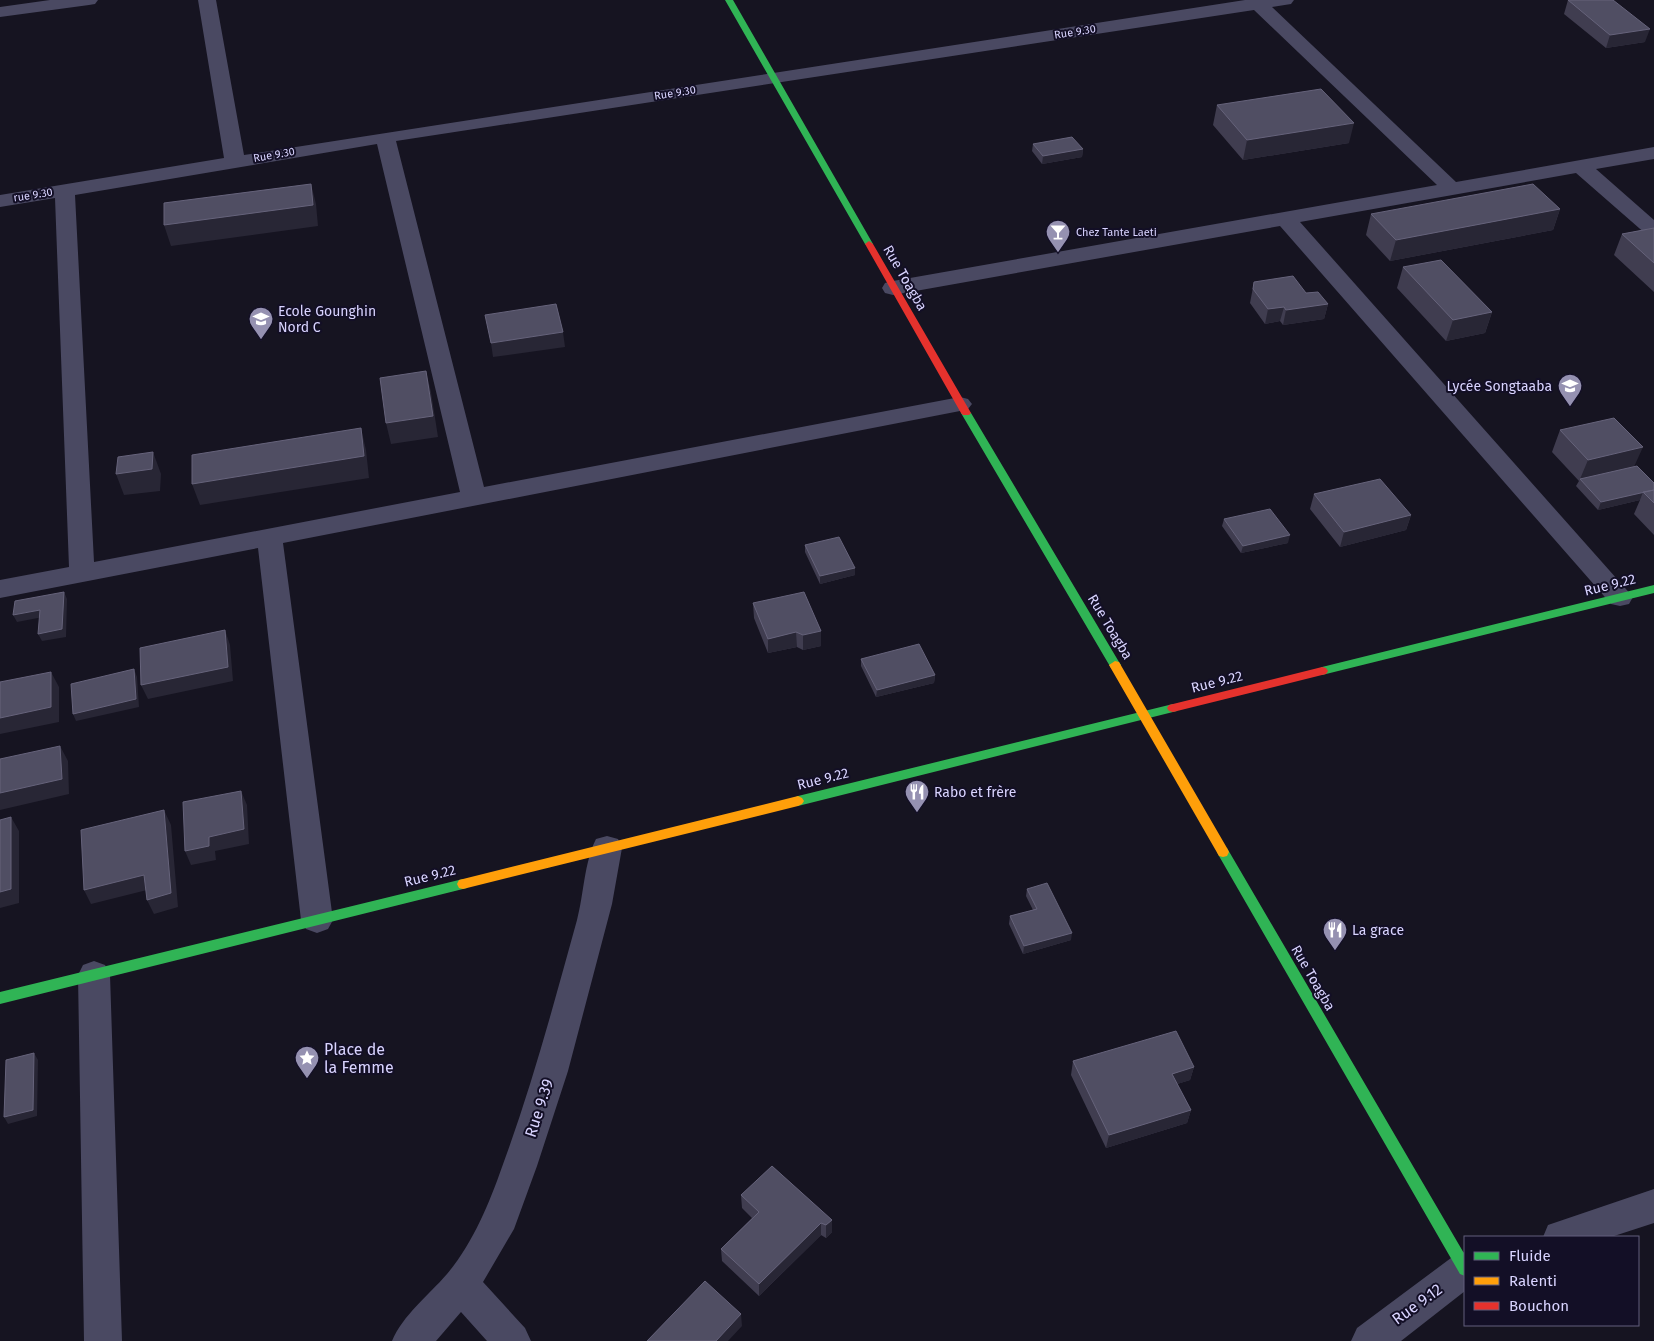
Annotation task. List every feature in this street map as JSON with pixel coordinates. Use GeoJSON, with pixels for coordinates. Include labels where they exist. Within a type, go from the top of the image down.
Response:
{"type":"FeatureCollection","features":[{"type":"Feature","properties":{"kind":"street"},"geometry":{"type":"LineString","coordinates":[[5,8],[89,0]]}},
{"type":"Feature","properties":{"kind":"street"},"geometry":{"type":"LineString","coordinates":[[207,0],[235,162]]}},
{"type":"Feature","properties":{"kind":"street","name":"Rue Toagba"},"geometry":{"type":"LineString","coordinates":[[729,0],[960,404],[1144,715],[1464,1270]]}},
{"type":"Feature","properties":{"kind":"street","name":"Rue 9.30"},"geometry":{"type":"LineString","coordinates":[[65,190],[385,137],[1256,2],[1285,0]]}},
{"type":"Feature","properties":{"kind":"street"},"geometry":{"type":"LineString","coordinates":[[1256,2],[1453,190]]}},
{"type":"Feature","properties":{"kind":"street"},"geometry":{"type":"LineString","coordinates":[[385,137],[474,497]]}},
{"type":"Feature","properties":{"kind":"street"},"geometry":{"type":"LineString","coordinates":[[894,288],[1654,153]]}},
{"type":"Feature","properties":{"kind":"street"},"geometry":{"type":"LineString","coordinates":[[1580,166],[1654,231]]}},
{"type":"Feature","properties":{"kind":"street"},"geometry":{"type":"LineString","coordinates":[[65,190],[82,572]]}},
{"type":"Feature","properties":{"kind":"street","name":"rue 9.30"},"geometry":{"type":"LineString","coordinates":[[0,201],[65,190]]}},
{"type":"Feature","properties":{"kind":"street"},"geometry":{"type":"LineString","coordinates":[[1285,218],[1620,598]]}},
{"type":"Feature","properties":{"kind":"street"},"geometry":{"type":"LineString","coordinates":[[0,588],[960,404]]}},
{"type":"Feature","properties":{"kind":"street"},"geometry":{"type":"LineString","coordinates":[[269,537],[317,920]]}},
{"type":"Feature","properties":{"kind":"street","name":"Rue 9.22"},"geometry":{"type":"LineString","coordinates":[[0,998],[1654,589]]}},
{"type":"Feature","properties":{"kind":"street","name":"Rue 9.39"},"geometry":{"type":"LineString","coordinates":[[412,1341],[461,1285],[496,1229],[520,1166],[551,1071],[598,904],[607,848]]}},
{"type":"Feature","properties":{"kind":"street"},"geometry":{"type":"LineString","coordinates":[[94,975],[103,1341]]}},
{"type":"Feature","properties":{"kind":"street"},"geometry":{"type":"LineString","coordinates":[[1564,1236],[1654,1206]]}},
{"type":"Feature","properties":{"kind":"street","name":"Rue 9.12"},"geometry":{"type":"LineString","coordinates":[[1370,1341],[1464,1270]]}},
{"type":"Feature","properties":{"kind":"street"},"geometry":{"type":"LineString","coordinates":[[461,1285],[512,1341]]}},
{"type":"Feature","properties":{"kind":"building"},"geometry":{"type":"Polygon","coordinates":[[[1568,0],[1613,0],[1650,29],[1610,35],[1568,0]]]}},
{"type":"Feature","properties":{"kind":"building"},"geometry":{"type":"Polygon","coordinates":[[[1321,89],[1354,123],[1247,140],[1217,105],[1321,89]]]}},
{"type":"Feature","properties":{"kind":"building"},"geometry":{"type":"Polygon","coordinates":[[[1072,137],[1083,149],[1043,156],[1033,144],[1072,137]]]}},
{"type":"Feature","properties":{"kind":"building"},"geometry":{"type":"Polygon","coordinates":[[[311,184],[313,205],[164,225],[164,203],[311,184]]]}},
{"type":"Feature","properties":{"kind":"building"},"geometry":{"type":"Polygon","coordinates":[[[1533,184],[1560,209],[1396,240],[1371,214],[1533,184]]]}},
{"type":"Feature","properties":{"kind":"building"},"geometry":{"type":"Polygon","coordinates":[[[1654,228],[1654,263],[1622,234],[1654,228]]]}},
{"type":"Feature","properties":{"kind":"building"},"geometry":{"type":"Polygon","coordinates":[[[1441,260],[1492,312],[1453,320],[1403,267],[1441,260]]]}},
{"type":"Feature","properties":{"kind":"building"},"geometry":{"type":"Polygon","coordinates":[[[1293,276],[1306,293],[1318,292],[1328,304],[1286,310],[1284,307],[1268,309],[1253,289],[1254,282],[1293,276]]]}},
{"type":"Feature","properties":{"kind":"building"},"geometry":{"type":"Polygon","coordinates":[[[556,304],[563,332],[491,343],[485,315],[556,304]]]}},
{"type":"Feature","properties":{"kind":"building"},"geometry":{"type":"Polygon","coordinates":[[[426,371],[433,416],[386,423],[380,378],[426,371]]]}},
{"type":"Feature","properties":{"kind":"building"},"geometry":{"type":"Polygon","coordinates":[[[1614,418],[1643,447],[1588,460],[1560,430],[1614,418]]]}},
{"type":"Feature","properties":{"kind":"building"},"geometry":{"type":"Polygon","coordinates":[[[361,428],[364,456],[192,484],[192,455],[361,428]]]}},
{"type":"Feature","properties":{"kind":"building"},"geometry":{"type":"Polygon","coordinates":[[[153,452],[152,469],[116,474],[118,457],[153,452]]]}},
{"type":"Feature","properties":{"kind":"building"},"geometry":{"type":"Polygon","coordinates":[[[1637,466],[1654,483],[1654,490],[1601,502],[1580,479],[1637,466]]]}},
{"type":"Feature","properties":{"kind":"building"},"geometry":{"type":"Polygon","coordinates":[[[1380,479],[1411,515],[1344,532],[1314,494],[1380,479]]]}},
{"type":"Feature","properties":{"kind":"building"},"geometry":{"type":"Polygon","coordinates":[[[1654,490],[1654,503],[1643,492],[1654,490]]]}},
{"type":"Feature","properties":{"kind":"building"},"geometry":{"type":"Polygon","coordinates":[[[1270,509],[1290,535],[1243,546],[1224,519],[1270,509]]]}},
{"type":"Feature","properties":{"kind":"building"},"geometry":{"type":"Polygon","coordinates":[[[839,537],[855,568],[820,576],[805,545],[839,537]]]}},
{"type":"Feature","properties":{"kind":"building"},"geometry":{"type":"Polygon","coordinates":[[[64,592],[62,629],[38,634],[40,610],[13,615],[15,601],[64,592]]]}},
{"type":"Feature","properties":{"kind":"building"},"geometry":{"type":"Polygon","coordinates":[[[804,592],[821,631],[803,635],[796,632],[768,639],[753,603],[804,592]]]}},
{"type":"Feature","properties":{"kind":"building"},"geometry":{"type":"Polygon","coordinates":[[[225,630],[228,667],[141,685],[140,648],[225,630]]]}},
{"type":"Feature","properties":{"kind":"building"},"geometry":{"type":"Polygon","coordinates":[[[919,644],[935,675],[877,690],[861,659],[919,644]]]}},
{"type":"Feature","properties":{"kind":"building"},"geometry":{"type":"Polygon","coordinates":[[[134,669],[136,699],[73,714],[71,684],[134,669]]]}},
{"type":"Feature","properties":{"kind":"building"},"geometry":{"type":"Polygon","coordinates":[[[51,672],[51,707],[0,718],[0,682],[51,672]]]}},
{"type":"Feature","properties":{"kind":"building"},"geometry":{"type":"Polygon","coordinates":[[[60,746],[62,779],[0,793],[0,759],[60,746]]]}},
{"type":"Feature","properties":{"kind":"building"},"geometry":{"type":"Polygon","coordinates":[[[241,791],[244,829],[209,837],[209,846],[185,851],[183,802],[241,791]]]}},
{"type":"Feature","properties":{"kind":"building"},"geometry":{"type":"Polygon","coordinates":[[[164,810],[171,893],[147,900],[144,875],[84,890],[81,830],[164,810]]]}},
{"type":"Feature","properties":{"kind":"building"},"geometry":{"type":"Polygon","coordinates":[[[11,817],[11,889],[0,892],[0,820],[11,817]]]}},
{"type":"Feature","properties":{"kind":"building"},"geometry":{"type":"Polygon","coordinates":[[[1047,883],[1072,933],[1024,946],[1010,916],[1037,909],[1027,889],[1047,883]]]}},
{"type":"Feature","properties":{"kind":"building"},"geometry":{"type":"Polygon","coordinates":[[[1176,1031],[1194,1067],[1172,1074],[1191,1110],[1109,1135],[1073,1061],[1176,1031]]]}},
{"type":"Feature","properties":{"kind":"building"},"geometry":{"type":"Polygon","coordinates":[[[34,1053],[33,1110],[4,1117],[6,1060],[34,1053]]]}},
{"type":"Feature","properties":{"kind":"building"},"geometry":{"type":"Polygon","coordinates":[[[772,1166],[832,1220],[826,1225],[821,1223],[759,1284],[721,1249],[759,1212],[741,1195],[772,1166]]]}},
{"type":"Feature","properties":{"kind":"building"},"geometry":{"type":"Polygon","coordinates":[[[705,1281],[741,1314],[716,1341],[647,1341],[705,1281]]]}},
{"type":"Feature","properties":{"kind":"traffic: fast"},"geometry":{"type":"LineString","coordinates":[[729,0],[869,244]]}},
{"type":"Feature","properties":{"kind":"traffic: fast"},"geometry":{"type":"LineString","coordinates":[[966,413],[1115,665]]}},
{"type":"Feature","properties":{"kind":"traffic: fast"},"geometry":{"type":"LineString","coordinates":[[1322,671],[1654,589]]}},
{"type":"Feature","properties":{"kind":"traffic: fast"},"geometry":{"type":"LineString","coordinates":[[798,801],[1173,708]]}},
{"type":"Feature","properties":{"kind":"traffic: fast"},"geometry":{"type":"LineString","coordinates":[[1223,852],[1464,1267]]}},
{"type":"Feature","properties":{"kind":"traffic: fast"},"geometry":{"type":"LineString","coordinates":[[0,998],[463,884]]}},
{"type":"Feature","properties":{"kind":"traffic: slow"},"geometry":{"type":"LineString","coordinates":[[1115,665],[1223,852]]}},
{"type":"Feature","properties":{"kind":"traffic: slow"},"geometry":{"type":"LineString","coordinates":[[463,884],[798,801]]}},
{"type":"Feature","properties":{"kind":"traffic: jam"},"geometry":{"type":"LineString","coordinates":[[869,244],[966,413]]}},
{"type":"Feature","properties":{"kind":"traffic: jam"},"geometry":{"type":"LineString","coordinates":[[1173,708],[1322,671]]}},
{"type":"Feature","properties":{"kind":"place","name":"Chez Tante Laeti"},"geometry":{"type":"Point","coordinates":[1058,253]}},
{"type":"Feature","properties":{"kind":"place","name":"Ecole Gounghin Nord C"},"geometry":{"type":"Point","coordinates":[261,340]}},
{"type":"Feature","properties":{"kind":"place","name":"Lycée Songtaaba"},"geometry":{"type":"Point","coordinates":[1570,407]}},
{"type":"Feature","properties":{"kind":"place","name":"Rabo et frère"},"geometry":{"type":"Point","coordinates":[917,813]}},
{"type":"Feature","properties":{"kind":"place","name":"La grace"},"geometry":{"type":"Point","coordinates":[1335,951]}},
{"type":"Feature","properties":{"kind":"place","name":"Place de la Femme"},"geometry":{"type":"Point","coordinates":[307,1079]}}]}
